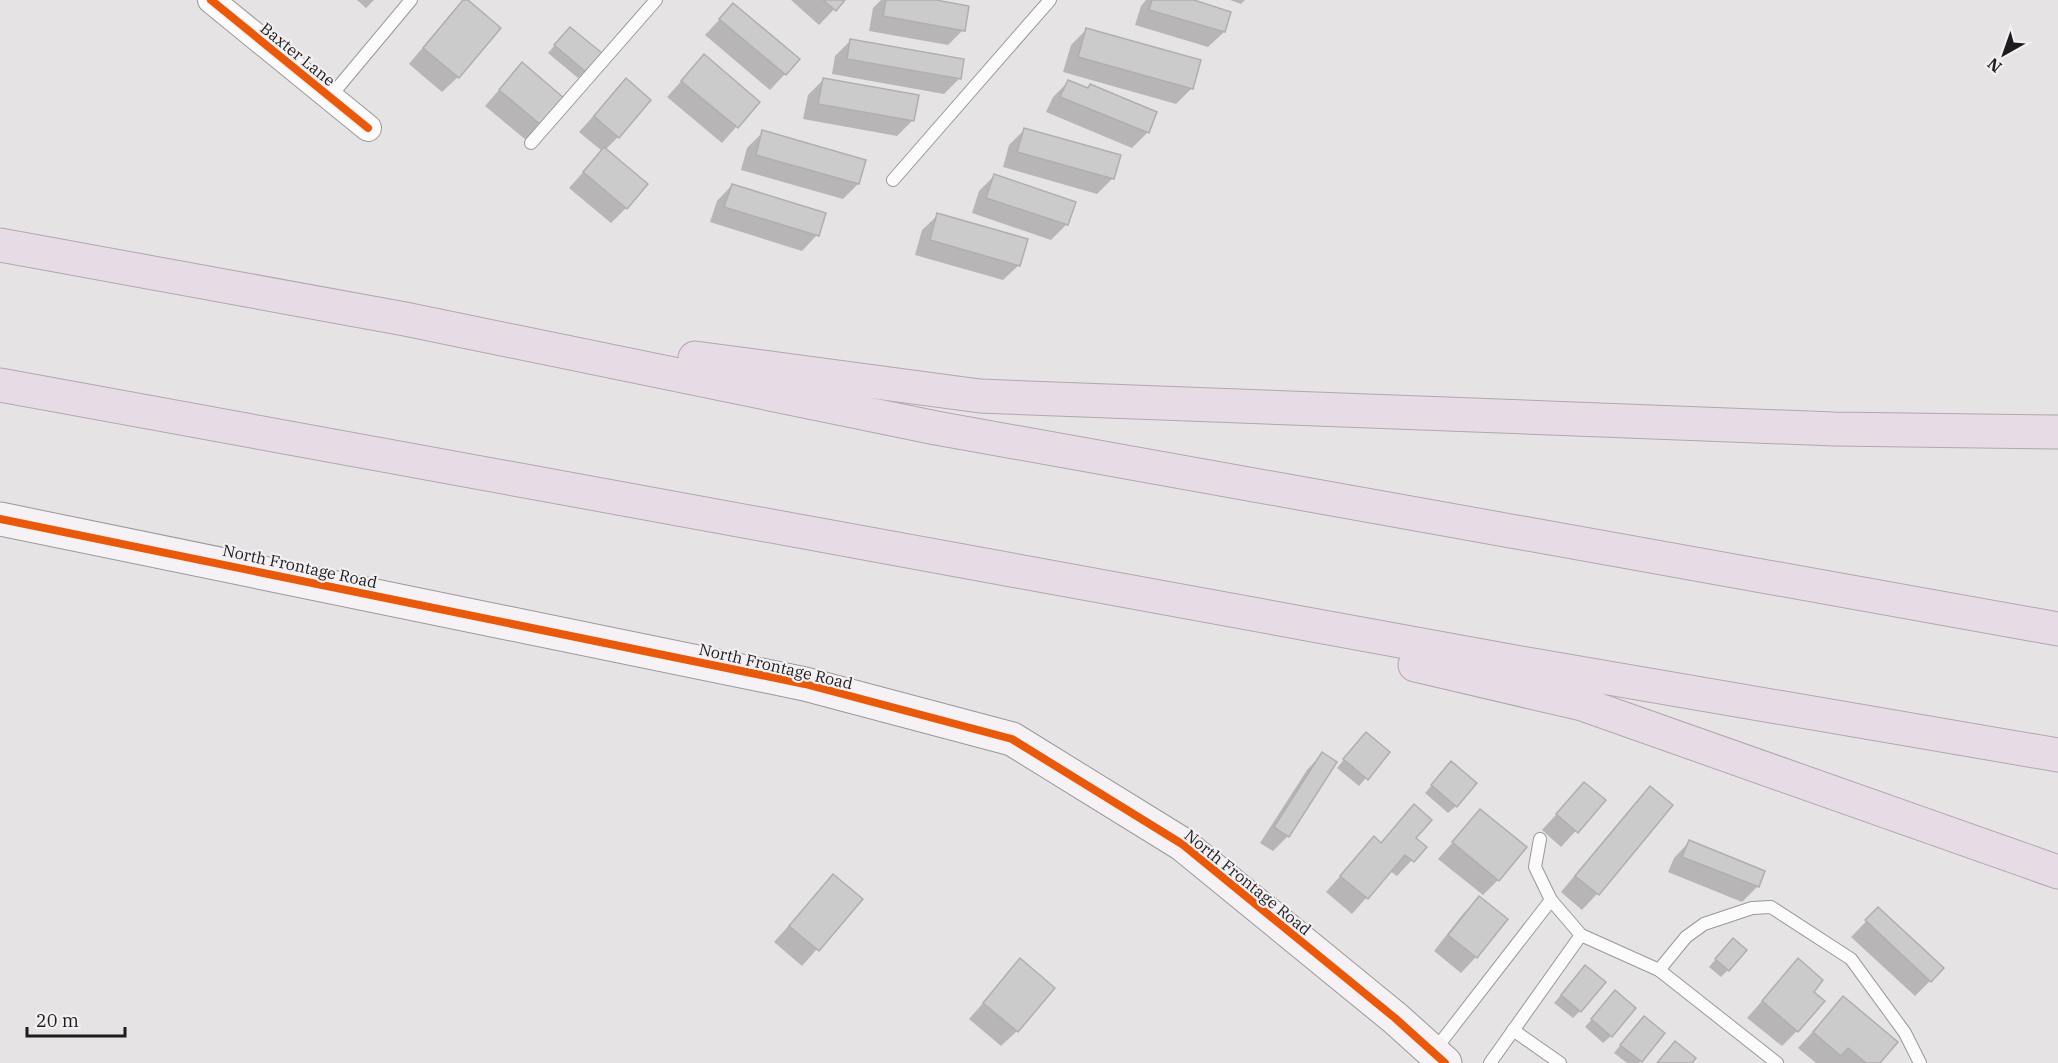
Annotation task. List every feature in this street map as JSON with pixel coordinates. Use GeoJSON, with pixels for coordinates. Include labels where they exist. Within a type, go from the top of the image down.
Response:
{"type":"FeatureCollection","features":[{"type":"Feature","properties":{"kind":"highway"},"geometry":{"type":"LineString","coordinates":[[0,245],[405,319],[936,428],[2058,629]]}},
{"type":"Feature","properties":{"kind":"highway"},"geometry":{"type":"LineString","coordinates":[[405,319],[980,396],[1834,429],[2058,432]]}},
{"type":"Feature","properties":{"kind":"highway"},"geometry":{"type":"LineString","coordinates":[[0,385],[1515,662],[2058,755]]}},
{"type":"Feature","properties":{"kind":"highway"},"geometry":{"type":"LineString","coordinates":[[1013,571],[1582,704],[2058,872]]}},
{"type":"Feature","properties":{"kind":"street","name":"Baxter Lane"},"geometry":{"type":"LineString","coordinates":[[211,0],[368,128]]}},
{"type":"Feature","properties":{"kind":"street","name":"North Frontage Road"},"geometry":{"type":"LineString","coordinates":[[0,519],[805,684],[1012,739],[1182,844],[1386,1011],[1439,1058]]}},
{"type":"Feature","properties":{"kind":"lane"},"geometry":{"type":"LineString","coordinates":[[330,97],[411,0]]}},
{"type":"Feature","properties":{"kind":"lane"},"geometry":{"type":"LineString","coordinates":[[531,143],[656,0]]}},
{"type":"Feature","properties":{"kind":"lane"},"geometry":{"type":"LineString","coordinates":[[893,180],[1050,0]]}},
{"type":"Feature","properties":{"kind":"lane"},"geometry":{"type":"LineString","coordinates":[[1540,839],[1535,867],[1551,900],[1581,934],[1659,970],[1777,1063]]}},
{"type":"Feature","properties":{"kind":"lane"},"geometry":{"type":"LineString","coordinates":[[1439,1058],[1551,900]]}},
{"type":"Feature","properties":{"kind":"lane"},"geometry":{"type":"LineString","coordinates":[[1659,970],[1686,937],[1704,924],[1752,908],[1771,907],[1851,959],[1905,1033],[1920,1063]]}},
{"type":"Feature","properties":{"kind":"lane"},"geometry":{"type":"LineString","coordinates":[[1490,1063],[1581,934]]}},
{"type":"Feature","properties":{"kind":"lane"},"geometry":{"type":"LineString","coordinates":[[1514,1030],[1560,1063]]}},
{"type":"Feature","properties":{"kind":"building"},"geometry":{"type":"Polygon","coordinates":[[[463,0],[468,0],[501,28],[459,78],[423,48],[463,0]]]}},
{"type":"Feature","properties":{"kind":"building"},"geometry":{"type":"Polygon","coordinates":[[[823,0],[845,0],[836,11],[823,0]]]}},
{"type":"Feature","properties":{"kind":"building"},"geometry":{"type":"Polygon","coordinates":[[[886,0],[936,0],[969,6],[965,31],[883,16],[886,0]]]}},
{"type":"Feature","properties":{"kind":"building"},"geometry":{"type":"Polygon","coordinates":[[[1152,0],[1194,0],[1231,12],[1225,32],[1149,10],[1152,0]]]}},
{"type":"Feature","properties":{"kind":"building"},"geometry":{"type":"Polygon","coordinates":[[[733,3],[800,59],[786,75],[719,19],[733,3]]]}},
{"type":"Feature","properties":{"kind":"building"},"geometry":{"type":"Polygon","coordinates":[[[570,27],[602,53],[586,72],[554,45],[570,27]]]}},
{"type":"Feature","properties":{"kind":"building"},"geometry":{"type":"Polygon","coordinates":[[[1086,28],[1201,60],[1193,89],[1078,57],[1086,28]]]}},
{"type":"Feature","properties":{"kind":"building"},"geometry":{"type":"Polygon","coordinates":[[[850,39],[964,59],[961,79],[847,59],[850,39]]]}},
{"type":"Feature","properties":{"kind":"building"},"geometry":{"type":"Polygon","coordinates":[[[704,54],[760,102],[738,128],[681,81],[704,54]]]}},
{"type":"Feature","properties":{"kind":"building"},"geometry":{"type":"Polygon","coordinates":[[[522,62],[565,99],[542,126],[499,90],[522,62]]]}},
{"type":"Feature","properties":{"kind":"building"},"geometry":{"type":"Polygon","coordinates":[[[626,78],[651,100],[619,138],[594,116],[626,78]]]}},
{"type":"Feature","properties":{"kind":"building"},"geometry":{"type":"Polygon","coordinates":[[[823,78],[919,95],[914,121],[818,104],[823,78]]]}},
{"type":"Feature","properties":{"kind":"building"},"geometry":{"type":"Polygon","coordinates":[[[1068,80],[1088,88],[1090,84],[1157,112],[1149,133],[1060,97],[1068,80]]]}},
{"type":"Feature","properties":{"kind":"building"},"geometry":{"type":"Polygon","coordinates":[[[1024,128],[1121,155],[1114,179],[1017,152],[1024,128]]]}},
{"type":"Feature","properties":{"kind":"building"},"geometry":{"type":"Polygon","coordinates":[[[762,130],[866,160],[859,184],[756,155],[762,130]]]}},
{"type":"Feature","properties":{"kind":"building"},"geometry":{"type":"Polygon","coordinates":[[[604,147],[648,184],[627,209],[583,172],[604,147]]]}},
{"type":"Feature","properties":{"kind":"building"},"geometry":{"type":"Polygon","coordinates":[[[994,174],[1076,202],[1068,225],[986,198],[994,174]]]}},
{"type":"Feature","properties":{"kind":"building"},"geometry":{"type":"Polygon","coordinates":[[[732,184],[826,213],[819,236],[724,207],[732,184]]]}},
{"type":"Feature","properties":{"kind":"building"},"geometry":{"type":"Polygon","coordinates":[[[937,213],[1028,239],[1020,266],[930,240],[937,213]]]}},
{"type":"Feature","properties":{"kind":"building"},"geometry":{"type":"Polygon","coordinates":[[[1366,732],[1390,752],[1368,780],[1343,759],[1366,732]]]}},
{"type":"Feature","properties":{"kind":"building"},"geometry":{"type":"Polygon","coordinates":[[[1322,752],[1337,762],[1289,837],[1274,827],[1322,752]]]}},
{"type":"Feature","properties":{"kind":"building"},"geometry":{"type":"Polygon","coordinates":[[[1451,761],[1477,783],[1457,807],[1431,785],[1451,761]]]}},
{"type":"Feature","properties":{"kind":"building"},"geometry":{"type":"Polygon","coordinates":[[[1584,782],[1606,800],[1578,833],[1556,814],[1584,782]]]}},
{"type":"Feature","properties":{"kind":"building"},"geometry":{"type":"Polygon","coordinates":[[[1650,786],[1673,805],[1599,895],[1575,876],[1650,786]]]}},
{"type":"Feature","properties":{"kind":"building"},"geometry":{"type":"Polygon","coordinates":[[[1414,804],[1432,820],[1416,838],[1427,847],[1414,862],[1405,855],[1368,899],[1340,876],[1374,836],[1381,843],[1414,804]]]}},
{"type":"Feature","properties":{"kind":"building"},"geometry":{"type":"Polygon","coordinates":[[[1480,809],[1527,847],[1499,881],[1452,842],[1480,809]]]}},
{"type":"Feature","properties":{"kind":"building"},"geometry":{"type":"Polygon","coordinates":[[[1689,840],[1765,871],[1759,887],[1682,857],[1689,840]]]}},
{"type":"Feature","properties":{"kind":"building"},"geometry":{"type":"Polygon","coordinates":[[[833,874],[863,899],[819,951],[789,926],[833,874]]]}},
{"type":"Feature","properties":{"kind":"building"},"geometry":{"type":"Polygon","coordinates":[[[1479,896],[1508,919],[1477,958],[1448,935],[1479,896]]]}},
{"type":"Feature","properties":{"kind":"building"},"geometry":{"type":"Polygon","coordinates":[[[1878,907],[1944,968],[1931,982],[1865,920],[1878,907]]]}},
{"type":"Feature","properties":{"kind":"building"},"geometry":{"type":"Polygon","coordinates":[[[1733,938],[1747,950],[1729,971],[1715,959],[1733,938]]]}},
{"type":"Feature","properties":{"kind":"building"},"geometry":{"type":"Polygon","coordinates":[[[1020,958],[1055,988],[1018,1032],[983,1003],[1020,958]]]}},
{"type":"Feature","properties":{"kind":"building"},"geometry":{"type":"Polygon","coordinates":[[[1798,958],[1823,980],[1814,992],[1825,1001],[1798,1032],[1762,1001],[1798,958]]]}},
{"type":"Feature","properties":{"kind":"building"},"geometry":{"type":"Polygon","coordinates":[[[1585,965],[1606,982],[1581,1012],[1561,995],[1585,965]]]}},
{"type":"Feature","properties":{"kind":"building"},"geometry":{"type":"Polygon","coordinates":[[[1615,990],[1636,1008],[1612,1037],[1591,1019],[1615,990]]]}},
{"type":"Feature","properties":{"kind":"building"},"geometry":{"type":"Polygon","coordinates":[[[1843,996],[1898,1042],[1880,1063],[1866,1063],[1848,1048],[1841,1056],[1813,1032],[1843,996]]]}},
{"type":"Feature","properties":{"kind":"building"},"geometry":{"type":"Polygon","coordinates":[[[1644,1016],[1665,1033],[1642,1062],[1620,1045],[1644,1016]]]}},
{"type":"Feature","properties":{"kind":"building"},"geometry":{"type":"Polygon","coordinates":[[[1675,1041],[1696,1058],[1692,1063],[1657,1063],[1675,1041]]]}},
{"type":"Feature","properties":{"kind":"cycle path"},"geometry":{"type":"LineString","coordinates":[[211,0],[368,128]]}},
{"type":"Feature","properties":{"kind":"cycle path"},"geometry":{"type":"LineString","coordinates":[[0,519],[805,684],[1012,739],[1182,844],[1395,1018],[1445,1063]]}}]}
